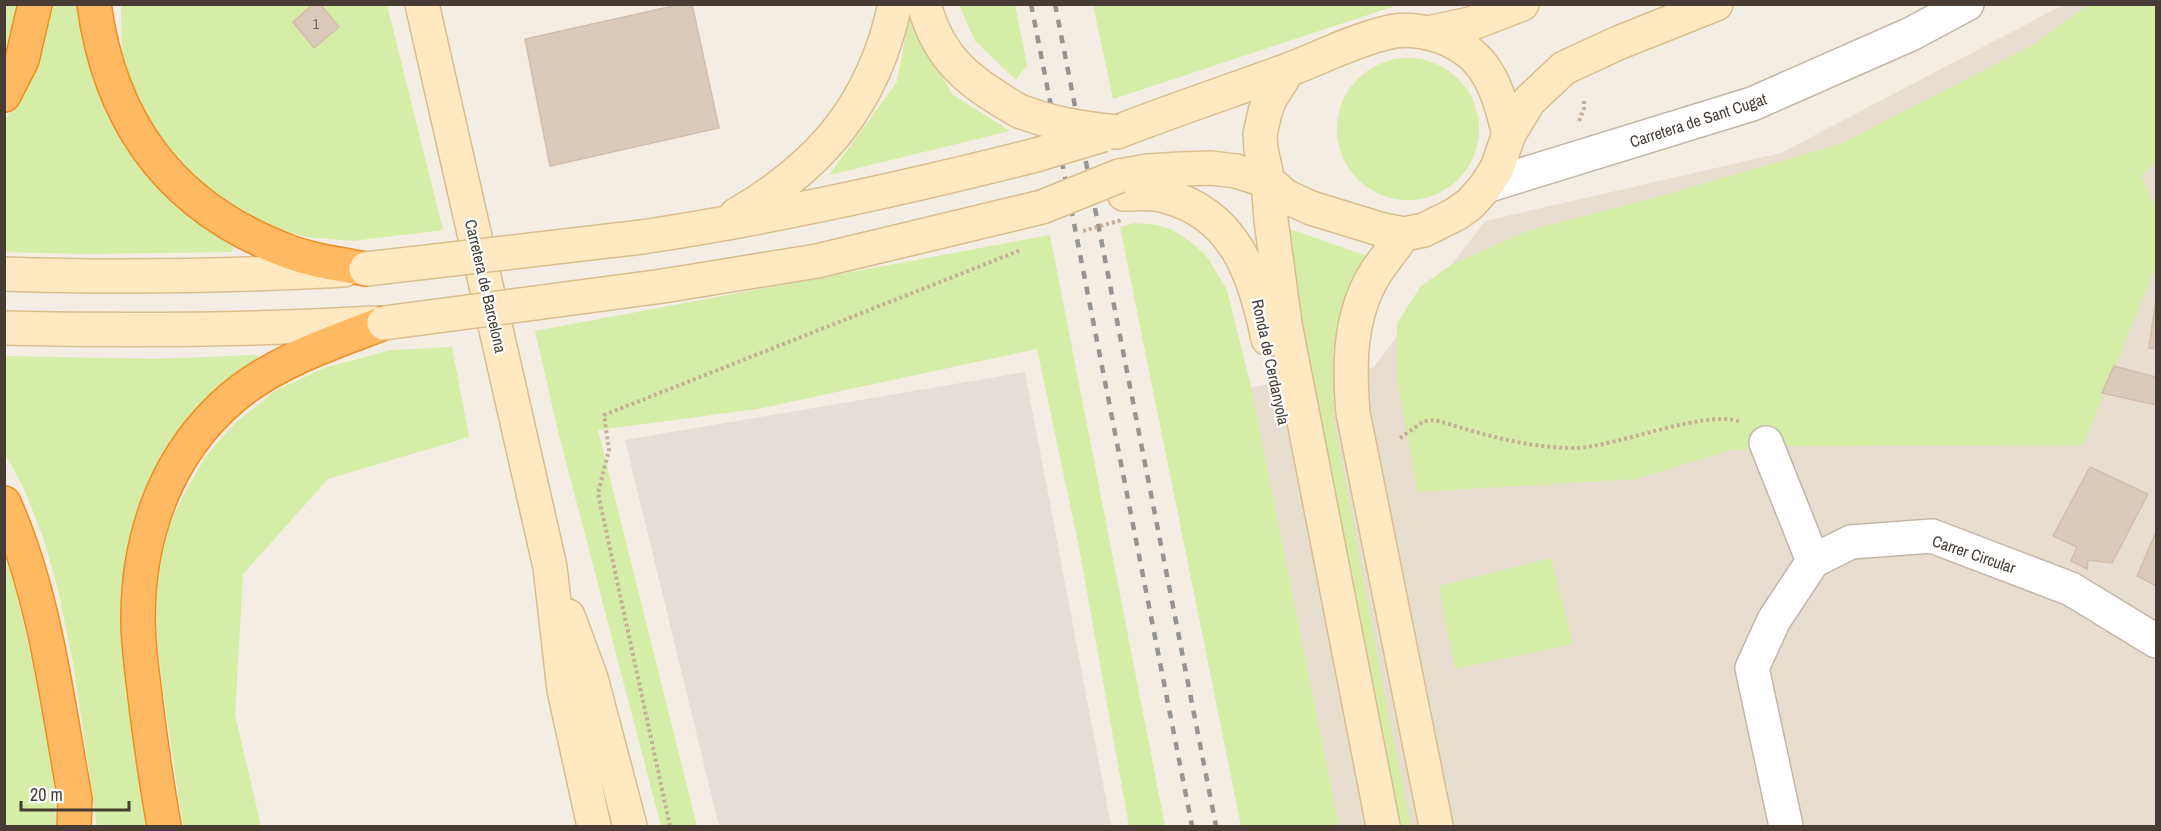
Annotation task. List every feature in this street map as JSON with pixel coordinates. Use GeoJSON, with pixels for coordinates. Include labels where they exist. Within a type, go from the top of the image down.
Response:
{"type":"FeatureCollection","features":[{"type":"Feature","properties":{"kind":"highway"},"geometry":{"type":"LineString","coordinates":[[4,95],[22,60],[35,4]]}},
{"type":"Feature","properties":{"kind":"highway"},"geometry":{"type":"LineString","coordinates":[[94,4],[99,37],[121,101],[138,135],[162,168],[187,194],[218,218],[283,250],[366,269]]}},
{"type":"Feature","properties":{"kind":"highway"},"geometry":{"type":"LineString","coordinates":[[164,826],[148,720],[138,622],[138,590],[142,554],[149,525],[161,496],[175,467],[191,444],[234,396],[282,365],[384,322]]}},
{"type":"Feature","properties":{"kind":"highway"},"geometry":{"type":"LineString","coordinates":[[4,503],[25,558],[42,625],[76,817]]}},
{"type":"Feature","properties":{"kind":"main road"},"geometry":{"type":"LineString","coordinates":[[99,37],[102,4]]}},
{"type":"Feature","properties":{"kind":"main road","name":"Carretera de Barcelona"},"geometry":{"type":"LineString","coordinates":[[422,4],[550,567],[564,690],[594,826]]}},
{"type":"Feature","properties":{"kind":"main road"},"geometry":{"type":"LineString","coordinates":[[713,226],[737,215],[781,187],[830,142],[866,90],[889,32],[895,4]]}},
{"type":"Feature","properties":{"kind":"main road"},"geometry":{"type":"LineString","coordinates":[[924,4],[934,32],[948,55],[964,76],[988,93],[1019,111],[1060,124],[1117,132]]}},
{"type":"Feature","properties":{"kind":"main road"},"geometry":{"type":"LineString","coordinates":[[4,274],[231,276],[366,269],[642,237],[713,226],[911,187],[1036,155],[1117,132],[1387,32],[1428,33],[1470,24],[1522,4]]}},
{"type":"Feature","properties":{"kind":"main road"},"geometry":{"type":"LineString","coordinates":[[1122,197],[1148,171],[1211,168],[1236,171],[1268,181],[1285,196],[1311,208],[1383,230],[1404,234],[1424,230],[1456,214],[1470,204],[1486,186],[1497,168],[1509,134],[1529,101],[1564,68],[1716,4]]}},
{"type":"Feature","properties":{"kind":"main road"},"geometry":{"type":"LineString","coordinates":[[1428,33],[1459,44],[1477,58],[1489,74],[1499,96],[1509,134]]}},
{"type":"Feature","properties":{"kind":"main road","name":"Ronda de Cerdanyola"},"geometry":{"type":"LineString","coordinates":[[1288,70],[1270,99],[1265,112],[1260,134],[1261,149],[1268,181],[1285,324],[1383,826]]}},
{"type":"Feature","properties":{"kind":"main road","name":"Ronda de Cerdanyola"},"geometry":{"type":"LineString","coordinates":[[4,328],[135,331],[285,328],[384,322],[663,286],[817,261],[1042,207],[1122,197],[1163,195],[1186,203],[1206,214],[1226,233],[1241,253],[1252,278],[1261,305],[1324,624],[1355,685]]}},
{"type":"Feature","properties":{"kind":"main road"},"geometry":{"type":"LineString","coordinates":[[1404,234],[1376,272],[1355,321],[1350,350],[1350,382],[1353,413],[1437,826]]}},
{"type":"Feature","properties":{"kind":"main road","name":"Carretera de Barcelona"},"geometry":{"type":"LineString","coordinates":[[550,567],[591,678],[630,826]]}},
{"type":"Feature","properties":{"kind":"street","name":"Carretera de Sant Cugat"},"geometry":{"type":"LineString","coordinates":[[1486,186],[1752,104],[1911,34],[1967,4]]}},
{"type":"Feature","properties":{"kind":"street"},"geometry":{"type":"LineString","coordinates":[[1766,443],[1813,561]]}},
{"type":"Feature","properties":{"kind":"street","name":"Carrer Circular"},"geometry":{"type":"LineString","coordinates":[[1785,826],[1752,668],[1774,620],[1813,561],[1851,542],[1932,537],[2071,589],[2157,641]]}},
{"type":"Feature","properties":{"kind":"path"},"geometry":{"type":"LineString","coordinates":[[1078,232],[1122,197]]}},
{"type":"Feature","properties":{"kind":"path"},"geometry":{"type":"LineString","coordinates":[[670,826],[598,493],[609,450],[604,415],[1024,249]]}},
{"type":"Feature","properties":{"kind":"path"},"geometry":{"type":"LineString","coordinates":[[1400,438],[1424,421],[1435,420],[1509,442],[1577,448],[1708,419],[1736,420],[1755,428],[1766,443]]}},
{"type":"Feature","properties":{"kind":"shaded area"},"geometry":{"type":"Polygon","coordinates":[[[2063,5],[2156,5],[2156,826],[1339,826],[1251,387],[1373,368],[1485,221],[1781,153],[2063,5]]]}},
{"type":"Feature","properties":{"kind":"shaded area"},"geometry":{"type":"Polygon","coordinates":[[[1025,372],[1111,826],[719,826],[625,440],[1025,372]]]}},
{"type":"Feature","properties":{"kind":"green space"},"geometry":{"type":"Polygon","coordinates":[[[1093,4],[1398,5],[1113,99],[1093,4]]]}},
{"type":"Feature","properties":{"kind":"green space"},"geometry":{"type":"Polygon","coordinates":[[[5,5],[19,5],[10,48],[5,60],[5,5]]]}},
{"type":"Feature","properties":{"kind":"green space"},"geometry":{"type":"Polygon","coordinates":[[[49,5],[82,5],[121,137],[142,169],[189,216],[234,244],[232,252],[83,254],[5,252],[4,121],[17,101],[49,5]]]}},
{"type":"Feature","properties":{"kind":"green space"},"geometry":{"type":"Polygon","coordinates":[[[121,5],[387,5],[443,230],[352,241],[306,237],[270,226],[242,214],[212,196],[156,139],[136,98],[122,52],[121,5]]]}},
{"type":"Feature","properties":{"kind":"green space"},"geometry":{"type":"Polygon","coordinates":[[[959,5],[1015,5],[1027,65],[1016,80],[975,41],[959,5]]]}},
{"type":"Feature","properties":{"kind":"green space"},"geometry":{"type":"Polygon","coordinates":[[[2088,5],[2156,5],[2156,162],[2141,176],[2156,209],[2156,266],[2083,445],[1796,446],[1731,450],[1636,479],[1418,492],[1397,379],[1397,323],[1421,286],[1451,265],[1527,231],[1664,195],[1840,144],[2031,46],[2088,5]]]}},
{"type":"Feature","properties":{"kind":"green space"},"geometry":{"type":"Polygon","coordinates":[[[909,17],[952,94],[1010,131],[829,175],[897,82],[909,17]]]}},
{"type":"Feature","properties":{"kind":"green space"},"geometry":{"type":"Polygon","coordinates":[[[1408,58],[1435,64],[1458,79],[1473,102],[1479,129],[1473,156],[1458,179],[1435,194],[1408,200],[1381,194],[1358,179],[1343,156],[1337,129],[1343,102],[1358,79],[1381,64],[1408,58]]]}},
{"type":"Feature","properties":{"kind":"green space"},"geometry":{"type":"Polygon","coordinates":[[[1134,223],[1157,225],[1172,230],[1191,242],[1207,257],[1227,290],[1251,387],[1339,826],[1241,826],[1120,227],[1134,223]]]}},
{"type":"Feature","properties":{"kind":"green space"},"geometry":{"type":"Polygon","coordinates":[[[1287,228],[1367,256],[1342,304],[1333,353],[1334,418],[1385,698],[1411,826],[1395,826],[1320,460],[1287,228]]]}},
{"type":"Feature","properties":{"kind":"green space"},"geometry":{"type":"Polygon","coordinates":[[[1050,235],[1165,826],[1129,826],[1078,542],[1037,349],[757,409],[598,430],[697,826],[661,826],[558,431],[535,331],[1050,235]]]}},
{"type":"Feature","properties":{"kind":"green space"},"geometry":{"type":"Polygon","coordinates":[[[452,347],[469,437],[328,479],[243,574],[235,715],[261,826],[183,826],[163,692],[156,629],[156,592],[166,531],[183,496],[206,456],[234,424],[275,391],[324,368],[391,350],[452,347]]]}},
{"type":"Feature","properties":{"kind":"green space"},"geometry":{"type":"Polygon","coordinates":[[[258,355],[259,362],[158,467],[139,509],[128,556],[150,826],[97,826],[73,663],[57,585],[42,534],[24,489],[5,454],[5,356],[154,359],[258,355]]]}},
{"type":"Feature","properties":{"kind":"green space"},"geometry":{"type":"Polygon","coordinates":[[[4,554],[16,590],[33,666],[54,776],[56,826],[5,826],[4,554]]]}},
{"type":"Feature","properties":{"kind":"green space"},"geometry":{"type":"Polygon","coordinates":[[[1551,558],[1573,644],[1455,669],[1439,586],[1551,558]]]}},
{"type":"Feature","properties":{"kind":"building"},"geometry":{"type":"Polygon","coordinates":[[[313,4],[320,4],[339,27],[314,48],[293,22],[313,4]]]}},
{"type":"Feature","properties":{"kind":"building"},"geometry":{"type":"Polygon","coordinates":[[[682,4],[692,4],[719,128],[550,166],[525,39],[682,4]]]}},
{"type":"Feature","properties":{"kind":"building"},"geometry":{"type":"Polygon","coordinates":[[[2156,298],[2156,349],[2149,348],[2156,298]]]}},
{"type":"Feature","properties":{"kind":"building"},"geometry":{"type":"Polygon","coordinates":[[[2114,366],[2156,377],[2156,405],[2102,393],[2114,366]]]}},
{"type":"Feature","properties":{"kind":"building"},"geometry":{"type":"Polygon","coordinates":[[[2090,467],[2148,494],[2112,563],[2088,560],[2087,569],[2071,561],[2077,547],[2053,536],[2090,467]]]}},
{"type":"Feature","properties":{"kind":"building"},"geometry":{"type":"Polygon","coordinates":[[[2156,532],[2156,586],[2137,576],[2156,532]]]}},
{"type":"Feature","properties":{"kind":"railway"},"geometry":{"type":"LineString","coordinates":[[1031,4],[1192,826]]}},
{"type":"Feature","properties":{"kind":"railway"},"geometry":{"type":"LineString","coordinates":[[1055,4],[1216,826]]}}]}
